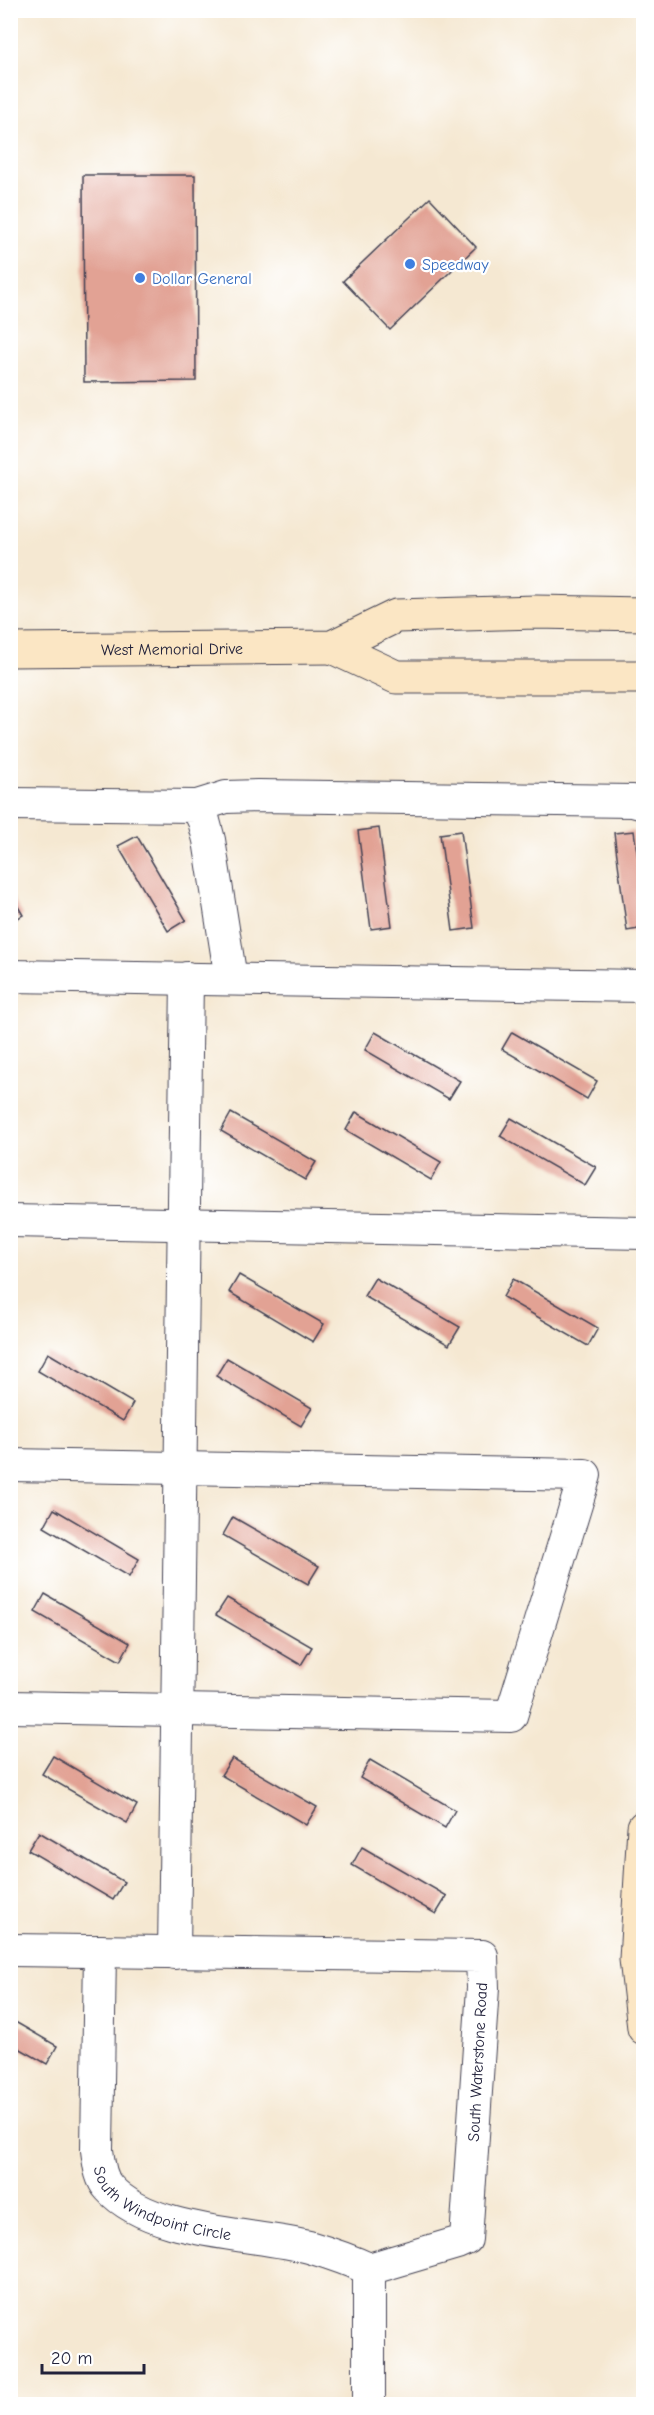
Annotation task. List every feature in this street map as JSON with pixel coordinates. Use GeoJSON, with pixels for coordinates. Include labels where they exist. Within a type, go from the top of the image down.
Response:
{"type":"FeatureCollection","features":[{"type":"Feature","properties":{"kind":"main road","name":"West Memorial Drive"},"geometry":{"type":"LineString","coordinates":[[10,650],[333,647],[396,616],[536,612],[644,614]]}},
{"type":"Feature","properties":{"kind":"main road","name":"West Memorial Drive"},"geometry":{"type":"LineString","coordinates":[[333,647],[396,677],[644,677]]}},
{"type":"Feature","properties":{"kind":"main road"},"geometry":{"type":"LineString","coordinates":[[644,1827],[636,1959],[644,2028]]}},
{"type":"Feature","properties":{"kind":"street"},"geometry":{"type":"LineString","coordinates":[[10,804],[197,806],[226,797],[258,796],[633,801],[644,804]]}},
{"type":"Feature","properties":{"kind":"street"},"geometry":{"type":"LineString","coordinates":[[197,806],[209,840],[231,979]]}},
{"type":"Feature","properties":{"kind":"street"},"geometry":{"type":"LineString","coordinates":[[10,976],[644,986]]}},
{"type":"Feature","properties":{"kind":"street"},"geometry":{"type":"LineString","coordinates":[[10,1950],[174,1953],[187,978]]}},
{"type":"Feature","properties":{"kind":"street"},"geometry":{"type":"LineString","coordinates":[[10,1221],[644,1233]]}},
{"type":"Feature","properties":{"kind":"street"},"geometry":{"type":"LineString","coordinates":[[10,1465],[585,1475],[511,1716],[10,1707]]}},
{"type":"Feature","properties":{"kind":"street","name":"South Windpoint Circle"},"geometry":{"type":"LineString","coordinates":[[100,1952],[97,2150],[100,2171],[108,2187],[125,2203],[157,2217],[220,2234],[308,2247],[369,2269]]}},
{"type":"Feature","properties":{"kind":"street","name":"South Waterstone Road"},"geometry":{"type":"LineString","coordinates":[[174,1953],[482,1956],[483,1988],[466,2239],[369,2269]]}},
{"type":"Feature","properties":{"kind":"street"},"geometry":{"type":"LineString","coordinates":[[369,2269],[369,2404]]}},
{"type":"Feature","properties":{"kind":"building","name":"Dollar General"},"geometry":{"type":"Polygon","coordinates":[[[83,175],[195,175],[196,381],[84,382],[83,175]]]}},
{"type":"Feature","properties":{"kind":"building","name":"Speedway"},"geometry":{"type":"Polygon","coordinates":[[[430,198],[476,247],[390,330],[343,281],[430,198]]]}},
{"type":"Feature","properties":{"kind":"building"},"geometry":{"type":"Polygon","coordinates":[[[379,828],[392,926],[371,929],[358,831],[379,828]]]}},
{"type":"Feature","properties":{"kind":"building"},"geometry":{"type":"Polygon","coordinates":[[[461,831],[474,928],[453,931],[440,834],[461,831]]]}},
{"type":"Feature","properties":{"kind":"building"},"geometry":{"type":"Polygon","coordinates":[[[634,831],[644,900],[644,928],[627,931],[614,833],[634,831]]]}},
{"type":"Feature","properties":{"kind":"building"},"geometry":{"type":"Polygon","coordinates":[[[137,836],[186,920],[168,931],[118,846],[137,836]]]}},
{"type":"Feature","properties":{"kind":"building"},"geometry":{"type":"Polygon","coordinates":[[[10,893],[23,915],[10,923],[10,893]]]}},
{"type":"Feature","properties":{"kind":"building"},"geometry":{"type":"Polygon","coordinates":[[[375,1032],[460,1081],[449,1099],[365,1050],[375,1032]]]}},
{"type":"Feature","properties":{"kind":"building"},"geometry":{"type":"Polygon","coordinates":[[[512,1032],[597,1081],[587,1099],[502,1049],[512,1032]]]}},
{"type":"Feature","properties":{"kind":"building"},"geometry":{"type":"Polygon","coordinates":[[[356,1112],[441,1162],[431,1180],[346,1130],[356,1112]]]}},
{"type":"Feature","properties":{"kind":"building"},"geometry":{"type":"Polygon","coordinates":[[[231,1113],[316,1162],[305,1180],[221,1131],[231,1113]]]}},
{"type":"Feature","properties":{"kind":"building"},"geometry":{"type":"Polygon","coordinates":[[[511,1118],[596,1167],[585,1185],[500,1136],[511,1118]]]}},
{"type":"Feature","properties":{"kind":"building"},"geometry":{"type":"Polygon","coordinates":[[[239,1275],[324,1324],[313,1342],[229,1292],[239,1275]]]}},
{"type":"Feature","properties":{"kind":"building"},"geometry":{"type":"Polygon","coordinates":[[[375,1278],[460,1327],[449,1345],[364,1296],[375,1278]]]}},
{"type":"Feature","properties":{"kind":"building"},"geometry":{"type":"Polygon","coordinates":[[[513,1279],[598,1328],[588,1346],[503,1297],[513,1279]]]}},
{"type":"Feature","properties":{"kind":"building"},"geometry":{"type":"Polygon","coordinates":[[[48,1353],[133,1403],[123,1421],[38,1371],[48,1353]]]}},
{"type":"Feature","properties":{"kind":"building"},"geometry":{"type":"Polygon","coordinates":[[[227,1358],[312,1408],[301,1426],[216,1376],[227,1358]]]}},
{"type":"Feature","properties":{"kind":"building"},"geometry":{"type":"Polygon","coordinates":[[[54,1509],[139,1559],[129,1577],[44,1527],[54,1509]]]}},
{"type":"Feature","properties":{"kind":"building"},"geometry":{"type":"Polygon","coordinates":[[[233,1517],[319,1566],[308,1584],[223,1535],[233,1517]]]}},
{"type":"Feature","properties":{"kind":"building"},"geometry":{"type":"Polygon","coordinates":[[[45,1594],[130,1643],[120,1661],[35,1612],[45,1594]]]}},
{"type":"Feature","properties":{"kind":"building"},"geometry":{"type":"Polygon","coordinates":[[[227,1598],[312,1647],[301,1665],[216,1615],[227,1598]]]}},
{"type":"Feature","properties":{"kind":"building"},"geometry":{"type":"Polygon","coordinates":[[[53,1756],[137,1805],[127,1823],[42,1774],[53,1756]]]}},
{"type":"Feature","properties":{"kind":"building"},"geometry":{"type":"Polygon","coordinates":[[[232,1758],[317,1807],[306,1825],[221,1775],[232,1758]]]}},
{"type":"Feature","properties":{"kind":"building"},"geometry":{"type":"Polygon","coordinates":[[[370,1760],[455,1810],[445,1828],[360,1778],[370,1760]]]}},
{"type":"Feature","properties":{"kind":"building"},"geometry":{"type":"Polygon","coordinates":[[[39,1832],[124,1882],[113,1900],[28,1850],[39,1832]]]}},
{"type":"Feature","properties":{"kind":"building"},"geometry":{"type":"Polygon","coordinates":[[[362,1847],[447,1896],[436,1914],[352,1865],[362,1847]]]}},
{"type":"Feature","properties":{"kind":"building"},"geometry":{"type":"Polygon","coordinates":[[[10,2019],[57,2046],[47,2064],[10,2043],[10,2019]]]}},
{"type":"Feature","properties":{"kind":"place","name":"Speedway"},"geometry":{"type":"Point","coordinates":[410,264]}},
{"type":"Feature","properties":{"kind":"place","name":"Dollar General"},"geometry":{"type":"Point","coordinates":[140,278]}}]}
